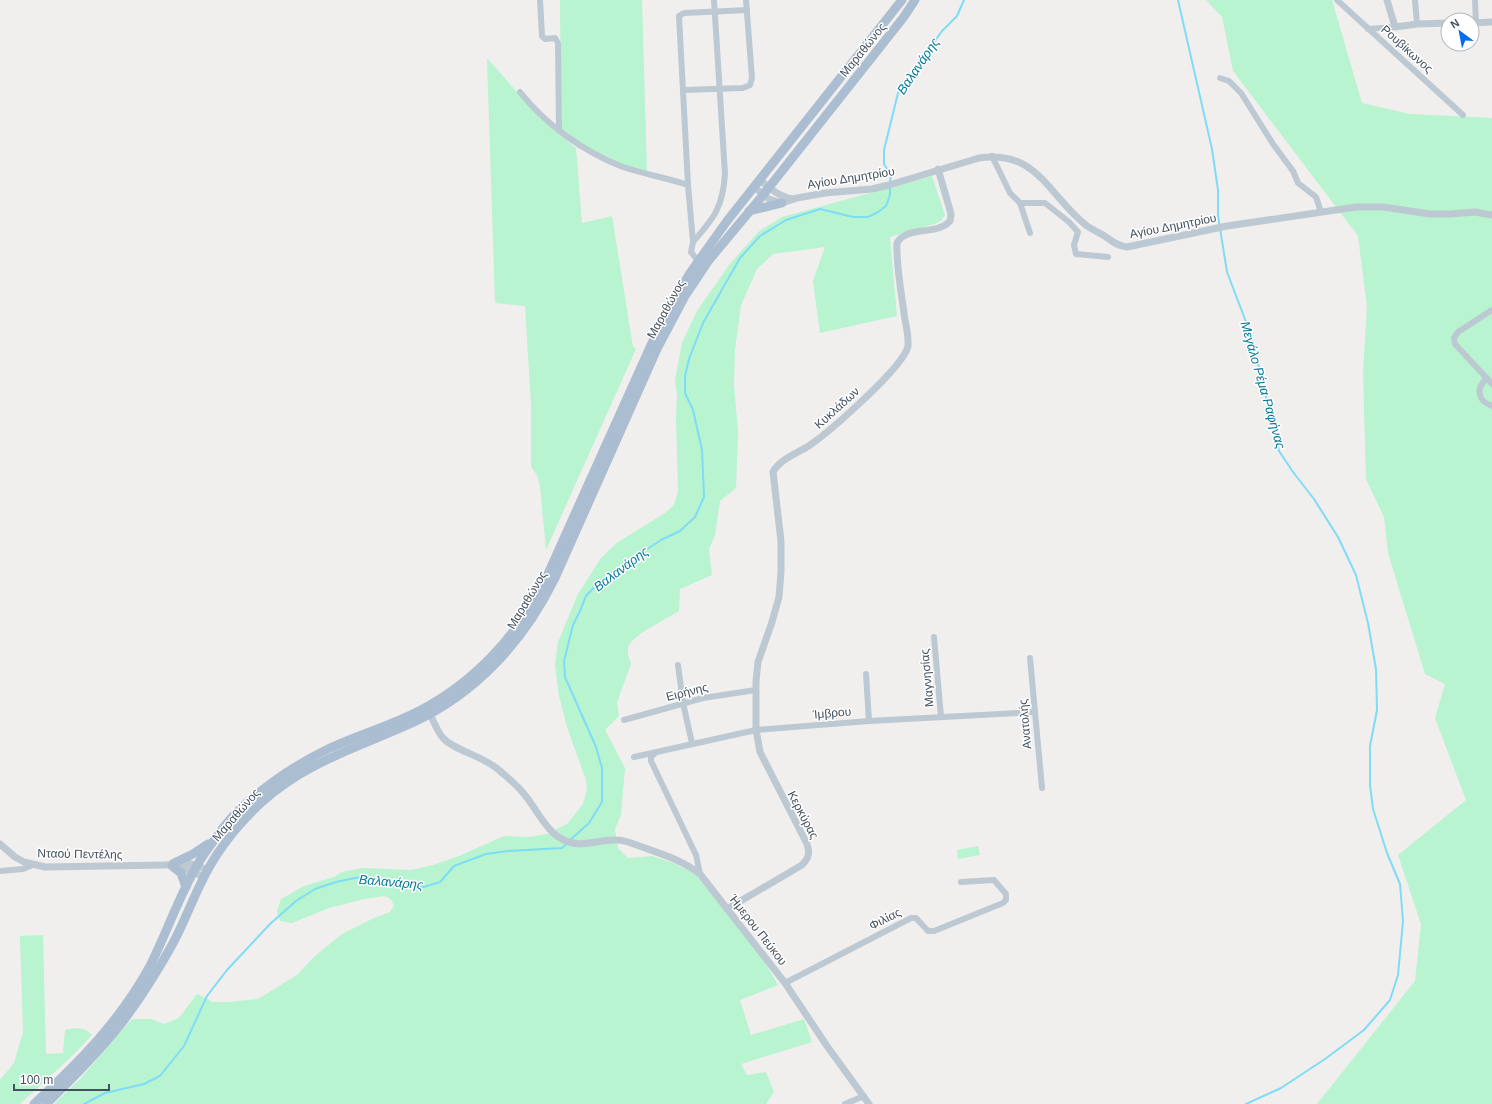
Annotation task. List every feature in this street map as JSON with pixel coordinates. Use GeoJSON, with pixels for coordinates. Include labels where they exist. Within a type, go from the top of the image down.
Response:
{"type":"FeatureCollection","features":[{"type":"Feature","properties":{"kind":"main road","name":"Μαραθώνος"},"geometry":{"type":"LineString","coordinates":[[34,1104],[86,1053],[127,1003],[150,966],[195,869],[234,815],[288,772],[329,749],[408,716],[452,691],[474,674],[522,622],[543,585],[651,345],[668,311],[698,261],[727,221],[902,0]]}},
{"type":"Feature","properties":{"kind":"main road","name":"Μαραθώνος"},"geometry":{"type":"LineString","coordinates":[[46,1104],[91,1059],[116,1031],[134,1006],[173,943],[206,874],[243,822],[262,802],[281,786],[309,768],[332,756],[411,724],[430,714],[461,694],[489,671],[515,642],[537,613],[555,578],[658,349],[675,315],[709,260],[766,191],[903,18],[915,0]]}},
{"type":"Feature","properties":{"kind":"main road"},"geometry":{"type":"LineString","coordinates":[[749,212],[782,203]]}},
{"type":"Feature","properties":{"kind":"main road"},"geometry":{"type":"LineString","coordinates":[[186,887],[182,874],[171,864],[195,853],[216,839]]}},
{"type":"Feature","properties":{"kind":"street"},"geometry":{"type":"LineString","coordinates":[[540,0],[542,36],[545,39],[555,38],[558,42],[559,130]]}},
{"type":"Feature","properties":{"kind":"street"},"geometry":{"type":"LineString","coordinates":[[693,242],[715,215],[722,200],[724,190],[725,174],[714,0]]}},
{"type":"Feature","properties":{"kind":"street"},"geometry":{"type":"LineString","coordinates":[[684,90],[747,88],[752,82],[746,0]]}},
{"type":"Feature","properties":{"kind":"street","name":"Ρουβίκωνος"},"geometry":{"type":"LineString","coordinates":[[1336,0],[1463,115]]}},
{"type":"Feature","properties":{"kind":"street"},"geometry":{"type":"LineString","coordinates":[[1387,0],[1395,27]]}},
{"type":"Feature","properties":{"kind":"street"},"geometry":{"type":"LineString","coordinates":[[1415,0],[1417,24]]}},
{"type":"Feature","properties":{"kind":"street"},"geometry":{"type":"LineString","coordinates":[[1475,12],[1476,0]]}},
{"type":"Feature","properties":{"kind":"street"},"geometry":{"type":"LineString","coordinates":[[698,261],[691,252],[693,242],[688,185],[679,16],[684,13],[747,10]]}},
{"type":"Feature","properties":{"kind":"street"},"geometry":{"type":"LineString","coordinates":[[1480,22],[1492,22]]}},
{"type":"Feature","properties":{"kind":"street"},"geometry":{"type":"LineString","coordinates":[[1368,29],[1440,23]]}},
{"type":"Feature","properties":{"kind":"street"},"geometry":{"type":"LineString","coordinates":[[1220,78],[1229,82],[1241,93],[1298,182],[1316,197],[1321,212]]}},
{"type":"Feature","properties":{"kind":"street"},"geometry":{"type":"LineString","coordinates":[[520,92],[544,119],[582,147],[612,162],[646,174],[688,185]]}},
{"type":"Feature","properties":{"kind":"street"},"geometry":{"type":"LineString","coordinates":[[992,156],[1010,193],[1020,203],[1030,233]]}},
{"type":"Feature","properties":{"kind":"street","name":"Αγίου Δημητρίου"},"geometry":{"type":"LineString","coordinates":[[757,183],[766,191],[790,199],[834,192],[882,187],[973,159],[992,156],[1014,160],[1025,165],[1034,172],[1086,225],[1117,245],[1131,246],[1227,226],[1365,206],[1383,207],[1430,214],[1474,212],[1492,215]]}},
{"type":"Feature","properties":{"kind":"street","name":"Κυκλάδων"},"geometry":{"type":"LineString","coordinates":[[756,690],[758,662],[779,598],[782,572],[773,472],[779,464],[810,445],[829,430],[879,384],[903,357],[908,347],[908,339],[901,296],[897,243],[903,235],[941,226],[950,221],[950,210],[938,169]]}},
{"type":"Feature","properties":{"kind":"street","name":"Αγίου Δημητρίου"},"geometry":{"type":"LineString","coordinates":[[766,191],[769,199],[782,203],[797,198]]}},
{"type":"Feature","properties":{"kind":"street"},"geometry":{"type":"LineString","coordinates":[[1020,203],[1045,203],[1069,222],[1078,232],[1074,245],[1076,254],[1108,257]]}},
{"type":"Feature","properties":{"kind":"street"},"geometry":{"type":"LineString","coordinates":[[1492,310],[1458,332],[1454,338],[1455,344],[1492,384]]}},
{"type":"Feature","properties":{"kind":"street"},"geometry":{"type":"LineString","coordinates":[[1487,378],[1480,384],[1479,392],[1481,399],[1485,403],[1492,406]]}},
{"type":"Feature","properties":{"kind":"street","name":"Μαγνησίας"},"geometry":{"type":"LineString","coordinates":[[934,637],[941,717]]}},
{"type":"Feature","properties":{"kind":"street","name":"Ανατολής"},"geometry":{"type":"LineString","coordinates":[[1030,658],[1042,788]]}},
{"type":"Feature","properties":{"kind":"street"},"geometry":{"type":"LineString","coordinates":[[678,665],[683,703],[692,743]]}},
{"type":"Feature","properties":{"kind":"street"},"geometry":{"type":"LineString","coordinates":[[866,674],[869,721]]}},
{"type":"Feature","properties":{"kind":"street","name":"Ειρήνης"},"geometry":{"type":"LineString","coordinates":[[624,720],[683,703],[715,696],[756,690]]}},
{"type":"Feature","properties":{"kind":"street","name":"Κερκύρας"},"geometry":{"type":"LineString","coordinates":[[727,909],[802,865],[808,859],[809,855],[807,844],[760,752],[756,730],[756,690]]}},
{"type":"Feature","properties":{"kind":"street","name":"Ίμβρου"},"geometry":{"type":"LineString","coordinates":[[634,757],[756,730],[869,721],[1035,712]]}},
{"type":"Feature","properties":{"kind":"street","name":"Ήμερου Πεύκου"},"geometry":{"type":"LineString","coordinates":[[430,714],[439,734],[445,740],[487,761],[498,769],[522,791],[549,828],[563,840],[583,844],[614,840],[625,841],[689,865],[700,874],[786,983],[827,1046],[869,1104]]}},
{"type":"Feature","properties":{"kind":"street"},"geometry":{"type":"LineString","coordinates":[[655,753],[651,757],[651,761],[696,855],[700,874]]}},
{"type":"Feature","properties":{"kind":"street","name":"Νταού Πεντέλης"},"geometry":{"type":"LineString","coordinates":[[0,844],[15,857],[33,865],[45,867],[171,864],[185,862],[206,874]]}},
{"type":"Feature","properties":{"kind":"street"},"geometry":{"type":"LineString","coordinates":[[0,871],[23,869],[33,865]]}},
{"type":"Feature","properties":{"kind":"street","name":"Φιλίας"},"geometry":{"type":"LineString","coordinates":[[786,983],[911,918],[916,918],[925,929],[932,932],[1006,900],[1006,894],[994,880],[961,882]]}},
{"type":"Feature","properties":{"kind":"street"},"geometry":{"type":"LineString","coordinates":[[845,1104],[864,1096]]}},
{"type":"Feature","properties":{"kind":"green space"},"geometry":{"type":"Polygon","coordinates":[[[560,0],[642,0],[647,172],[626,166],[583,145],[561,129],[560,0]]]}},
{"type":"Feature","properties":{"kind":"green space"},"geometry":{"type":"Polygon","coordinates":[[[1206,0],[1332,0],[1362,103],[1410,114],[1492,118],[1492,1104],[1317,1104],[1415,981],[1421,924],[1398,855],[1466,800],[1435,718],[1445,684],[1425,674],[1388,553],[1384,517],[1366,479],[1363,373],[1367,307],[1358,236],[1233,71],[1222,17],[1206,0]]]}},
{"type":"Feature","properties":{"kind":"green space"},"geometry":{"type":"Polygon","coordinates":[[[487,58],[539,117],[576,148],[582,223],[612,216],[633,347],[636,349],[546,550],[540,486],[537,475],[531,467],[531,404],[525,306],[495,303],[487,58]]]}},
{"type":"Feature","properties":{"kind":"green space"},"geometry":{"type":"Polygon","coordinates":[[[932,176],[945,215],[941,221],[890,237],[897,316],[820,333],[813,281],[825,247],[773,254],[757,269],[741,305],[735,350],[734,385],[738,431],[736,488],[720,501],[715,535],[709,549],[712,575],[680,589],[679,611],[641,633],[631,642],[628,647],[628,655],[631,664],[617,702],[619,716],[605,730],[625,768],[621,815],[615,829],[618,848],[628,858],[652,856],[673,863],[695,874],[759,952],[778,985],[740,1000],[751,1035],[804,1019],[812,1042],[741,1064],[747,1075],[766,1072],[774,1092],[766,1104],[54,1104],[80,1079],[132,1019],[151,1019],[164,1024],[179,1018],[197,994],[213,1002],[258,999],[297,975],[315,956],[342,934],[374,918],[390,912],[394,906],[391,899],[385,896],[364,899],[329,908],[292,923],[280,921],[277,911],[281,899],[304,886],[334,877],[342,872],[362,868],[411,870],[433,865],[459,856],[504,836],[528,837],[547,834],[567,824],[583,804],[587,789],[586,780],[567,727],[559,696],[555,665],[558,642],[578,594],[601,558],[618,542],[665,513],[674,505],[678,492],[676,417],[677,395],[675,380],[682,343],[697,311],[729,265],[758,232],[782,217],[932,176]]]}},
{"type":"Feature","properties":{"kind":"green space"},"geometry":{"type":"Polygon","coordinates":[[[978,846],[980,855],[958,859],[957,850],[978,846]]]}},
{"type":"Feature","properties":{"kind":"green space"},"geometry":{"type":"Polygon","coordinates":[[[43,935],[46,1054],[63,1053],[65,1030],[76,1028],[83,1029],[92,1035],[72,1056],[20,1104],[0,1104],[0,1080],[14,1063],[23,1032],[20,936],[43,935]]]}},
{"type":"Feature","properties":{"kind":"waterway","name":"Βαλανάρης"},"geometry":{"type":"LineString","coordinates":[[890,182],[891,175],[884,164],[884,150],[898,93],[942,31],[957,16],[964,0]]}},
{"type":"Feature","properties":{"kind":"waterway","name":"Μεγάλο Ρέμα Ραφήνας"},"geometry":{"type":"LineString","coordinates":[[1178,0],[1212,149],[1218,190],[1218,216],[1227,272],[1251,335],[1279,451],[1314,499],[1338,537],[1356,575],[1368,623],[1376,669],[1377,710],[1370,746],[1370,785],[1373,809],[1387,853],[1400,884],[1403,921],[1398,975],[1390,1000],[1364,1030],[1325,1059],[1281,1088],[1246,1104]]}},
{"type":"Feature","properties":{"kind":"waterway","name":"Βαλανάρης"},"geometry":{"type":"LineString","coordinates":[[569,841],[589,823],[602,802],[602,768],[596,747],[565,677],[564,661],[573,625],[586,596],[601,580],[661,540],[680,531],[695,517],[704,497],[702,450],[693,410],[685,393],[685,376],[689,359],[703,323],[740,258],[760,236],[786,220],[820,209],[853,217],[868,217],[886,206],[890,195],[890,186]]}},
{"type":"Feature","properties":{"kind":"waterway","name":"Βαλανάρης"},"geometry":{"type":"LineString","coordinates":[[84,1104],[105,1093],[144,1084],[160,1076],[184,1046],[207,996],[227,970],[270,924],[296,901],[315,889],[336,882],[360,877],[424,887],[440,882],[454,866],[486,854],[508,851],[562,848],[566,844]]}}]}
